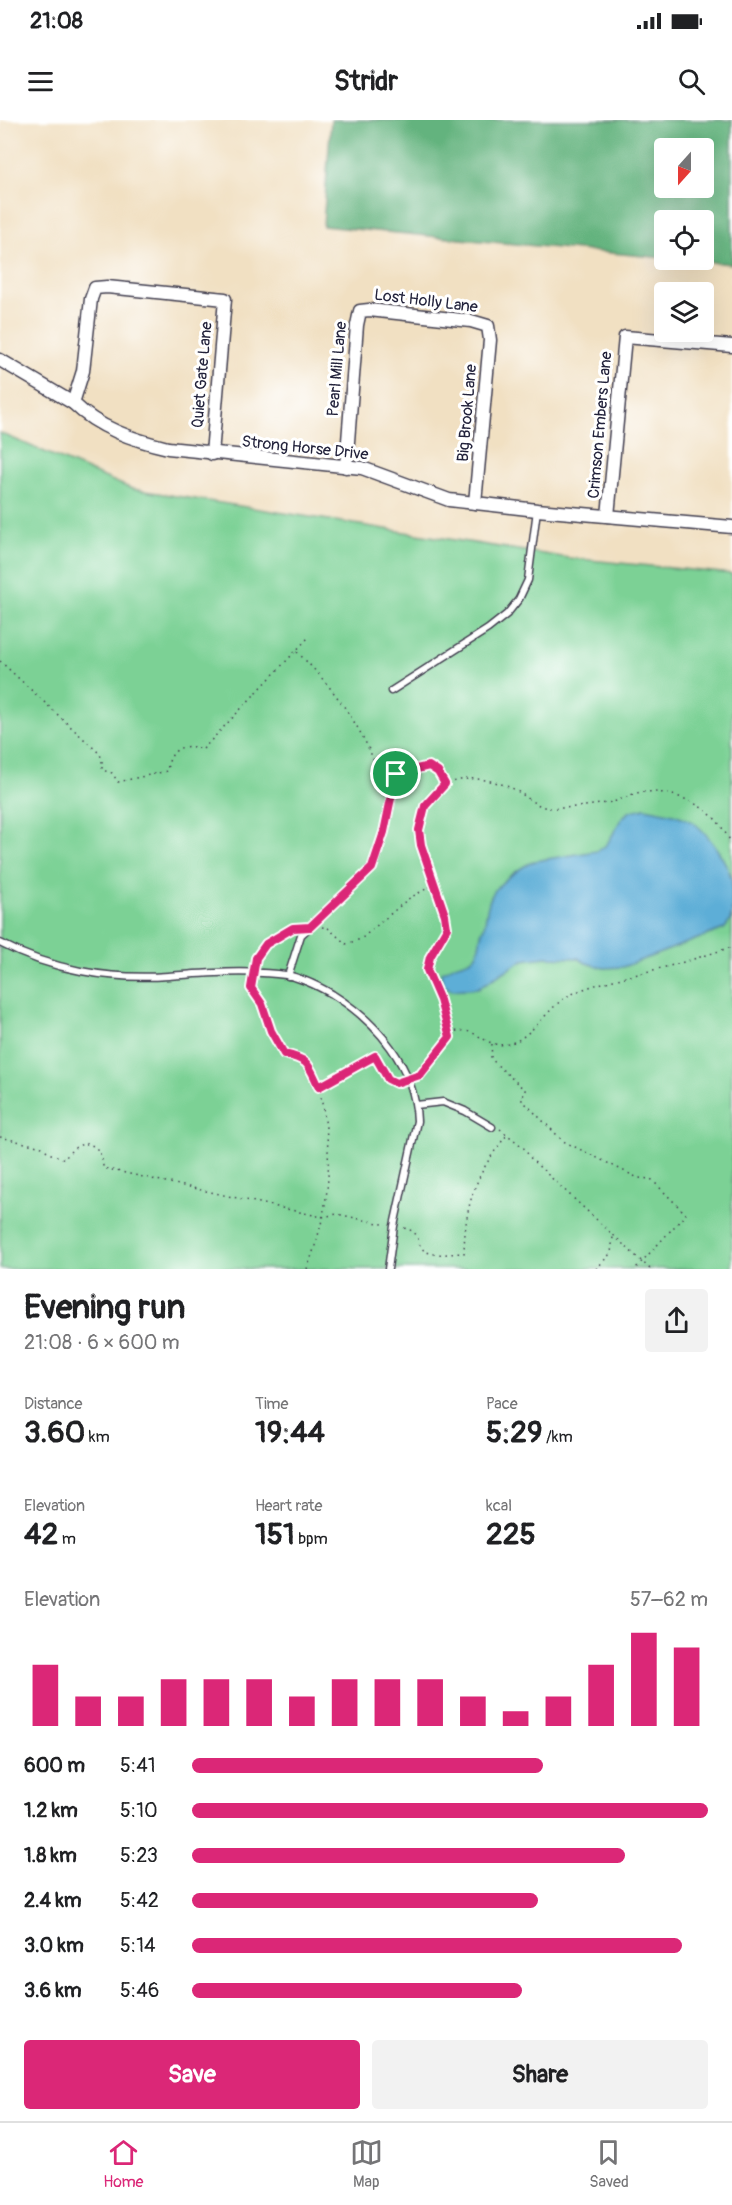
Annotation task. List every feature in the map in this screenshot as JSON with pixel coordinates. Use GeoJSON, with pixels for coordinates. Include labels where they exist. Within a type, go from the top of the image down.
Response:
{"type":"FeatureCollection","features":[{"type":"Feature","properties":{"kind":"street","name":"Quiet Gate Lane"},"geometry":{"type":"LineString","coordinates":[[73,403],[83,371],[91,299],[95,288],[119,288],[225,299],[212,454]]}},
{"type":"Feature","properties":{"kind":"street","name":"Lost Holly Lane"},"geometry":{"type":"LineString","coordinates":[[360,311],[369,310],[471,321],[488,326]]}},
{"type":"Feature","properties":{"kind":"street","name":"Pearl Mill Lane"},"geometry":{"type":"LineString","coordinates":[[346,467],[360,311]]}},
{"type":"Feature","properties":{"kind":"street","name":"Big Brook Lane"},"geometry":{"type":"LineString","coordinates":[[476,503],[490,340],[488,326]]}},
{"type":"Feature","properties":{"kind":"street","name":"Crimson Embers Lane"},"geometry":{"type":"LineString","coordinates":[[608,516],[625,337],[732,346]]}},
{"type":"Feature","properties":{"kind":"street","name":"Strong Horse Drive"},"geometry":{"type":"LineString","coordinates":[[0,360],[73,403],[82,412],[102,424],[142,442],[168,448],[363,468],[437,496],[476,503],[732,527]]}},
{"type":"Feature","properties":{"kind":"lane"},"geometry":{"type":"LineString","coordinates":[[391,691],[488,629],[507,614],[519,599],[528,580],[537,510]]}},
{"type":"Feature","properties":{"kind":"lane"},"geometry":{"type":"LineString","coordinates":[[288,976],[301,936],[372,868],[384,832],[396,774],[395,763]]}},
{"type":"Feature","properties":{"kind":"lane"},"geometry":{"type":"LineString","coordinates":[[0,943],[27,957],[64,968],[97,973],[167,976],[203,972],[288,976],[318,986],[353,1007],[379,1031],[396,1056],[416,1105],[417,1121],[394,1226],[388,1269]]}},
{"type":"Feature","properties":{"kind":"lane"},"geometry":{"type":"LineString","coordinates":[[416,1105],[443,1102],[494,1126]]}},
{"type":"Feature","properties":{"kind":"path"},"geometry":{"type":"LineString","coordinates":[[0,661],[100,754],[102,770],[112,773],[118,782],[167,771],[168,760],[172,754],[185,746],[192,745],[202,750],[308,638]]}},
{"type":"Feature","properties":{"kind":"path"},"geometry":{"type":"LineString","coordinates":[[296,651],[346,707],[364,739],[379,774],[396,774],[429,766],[438,772],[445,784]]}},
{"type":"Feature","properties":{"kind":"path"},"geometry":{"type":"LineString","coordinates":[[319,1087],[375,1056],[388,1079],[396,1083],[420,1075],[450,1037],[440,1000],[427,970],[430,957],[447,928],[445,915],[421,845],[419,830],[425,806],[445,784],[460,779],[509,787],[536,804],[549,808],[613,802],[641,792],[670,795],[686,799],[713,817],[732,843]]}},
{"type":"Feature","properties":{"kind":"path"},"geometry":{"type":"LineString","coordinates":[[307,1269],[322,1217],[330,1154],[319,1087],[307,1061],[284,1054],[271,1031],[262,1004],[251,988],[256,958],[266,944],[293,928],[328,928],[346,944],[361,939],[408,899],[435,884]]}},
{"type":"Feature","properties":{"kind":"path"},"geometry":{"type":"LineString","coordinates":[[449,1034],[468,1030],[492,1044],[504,1045],[516,1041],[544,1019],[567,996],[589,987],[657,970],[732,947]]}},
{"type":"Feature","properties":{"kind":"path"},"geometry":{"type":"LineString","coordinates":[[492,1044],[491,1057],[495,1063],[526,1091],[520,1099],[563,1141],[638,1178],[651,1179],[686,1214],[635,1269]]}},
{"type":"Feature","properties":{"kind":"path"},"geometry":{"type":"LineString","coordinates":[[494,1126],[507,1135],[650,1269]]}},
{"type":"Feature","properties":{"kind":"path"},"geometry":{"type":"LineString","coordinates":[[0,1137],[42,1147],[51,1154],[65,1159],[77,1144],[88,1145],[97,1149],[103,1159],[103,1168],[322,1217],[337,1214],[394,1226],[415,1232],[422,1248],[434,1254],[464,1252],[464,1228],[476,1182],[492,1154],[507,1135]]}},
{"type":"Feature","properties":{"kind":"path"},"geometry":{"type":"LineString","coordinates":[[596,1269],[611,1253],[613,1236]]}},
{"type":"Feature","properties":{"kind":"green space"},"geometry":{"type":"Polygon","coordinates":[[[331,120],[732,120],[732,264],[714,262],[714,210],[654,210],[654,257],[323,226],[331,120]]]}},
{"type":"Feature","properties":{"kind":"green space"},"geometry":{"type":"Polygon","coordinates":[[[0,433],[132,489],[569,558],[732,574],[732,1269],[0,1269],[0,433]]]}},
{"type":"Feature","properties":{"kind":"water"},"geometry":{"type":"Polygon","coordinates":[[[645,808],[689,820],[706,834],[717,849],[732,881],[732,915],[724,929],[623,967],[604,968],[578,958],[546,957],[523,960],[478,988],[452,990],[445,986],[441,972],[476,955],[490,899],[505,880],[535,861],[597,851],[603,848],[625,815],[645,808]]]}},
{"type":"Feature","properties":{"kind":"route"},"geometry":{"type":"LineString","coordinates":[[429,766],[438,772],[445,784],[425,806],[419,830],[421,845],[434,879],[447,928],[430,957],[427,970],[440,1000],[450,1037],[420,1075],[396,1083],[388,1079],[375,1056],[319,1087],[307,1061],[284,1054],[271,1031],[262,1004],[251,988],[256,958],[266,944],[278,936],[293,928],[310,927],[372,868],[384,832],[396,774],[429,766]]}}]}
